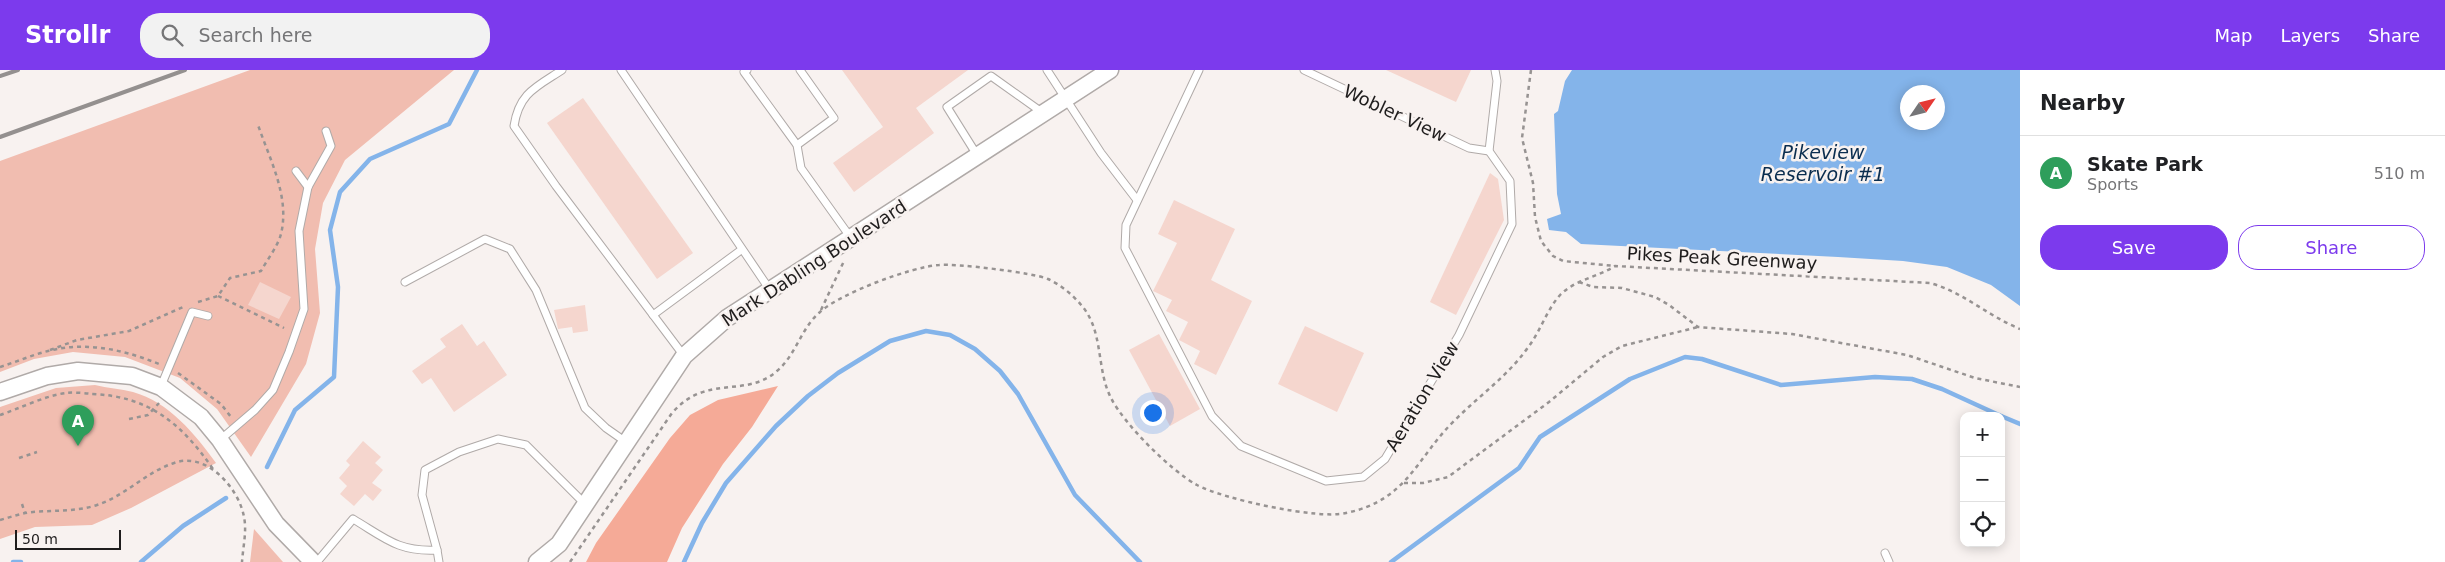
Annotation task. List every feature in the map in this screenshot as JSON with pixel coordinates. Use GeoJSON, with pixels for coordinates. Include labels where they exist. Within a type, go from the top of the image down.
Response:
{"type":"FeatureCollection","features":[{"type":"Feature","properties":{"kind":"street","name":"Mark Dabling Boulevard"},"geometry":{"type":"LineString","coordinates":[[537,562],[559,544],[684,356],[728,318],[1110,70]]}},
{"type":"Feature","properties":{"kind":"street"},"geometry":{"type":"LineString","coordinates":[[0,392],[47,376],[78,371],[132,376],[161,387],[201,417],[220,440],[276,524],[313,562]]}},
{"type":"Feature","properties":{"kind":"lane"},"geometry":{"type":"LineString","coordinates":[[562,70],[528,93],[517,109],[514,126],[556,186],[684,356]]}},
{"type":"Feature","properties":{"kind":"lane"},"geometry":{"type":"LineString","coordinates":[[621,70],[770,291]]}},
{"type":"Feature","properties":{"kind":"lane"},"geometry":{"type":"LineString","coordinates":[[747,70],[744,72],[797,145],[801,168],[851,238]]}},
{"type":"Feature","properties":{"kind":"lane"},"geometry":{"type":"LineString","coordinates":[[797,145],[834,118],[800,70]]}},
{"type":"Feature","properties":{"kind":"lane"},"geometry":{"type":"LineString","coordinates":[[1048,70],[1101,153],[1137,200]]}},
{"type":"Feature","properties":{"kind":"lane","name":"Aeration View"},"geometry":{"type":"LineString","coordinates":[[1199,70],[1126,225],[1124,248],[1212,416],[1241,446],[1326,481],[1363,476],[1385,459],[1454,344],[1512,224],[1510,182],[1489,151]]}},
{"type":"Feature","properties":{"kind":"lane","name":"Wobler View"},"geometry":{"type":"LineString","coordinates":[[1304,70],[1469,148],[1489,151]]}},
{"type":"Feature","properties":{"kind":"lane"},"geometry":{"type":"LineString","coordinates":[[1489,151],[1497,81],[1495,70]]}},
{"type":"Feature","properties":{"kind":"lane"},"geometry":{"type":"LineString","coordinates":[[978,156],[947,107],[990,76],[1043,113]]}},
{"type":"Feature","properties":{"kind":"lane"},"geometry":{"type":"LineString","coordinates":[[220,440],[255,410],[273,390],[304,309],[299,231],[308,187],[331,146],[326,132]]}},
{"type":"Feature","properties":{"kind":"lane"},"geometry":{"type":"LineString","coordinates":[[296,171],[308,187]]}},
{"type":"Feature","properties":{"kind":"lane"},"geometry":{"type":"LineString","coordinates":[[405,282],[485,239],[510,250],[536,290],[585,408],[606,428],[627,442]]}},
{"type":"Feature","properties":{"kind":"lane"},"geometry":{"type":"LineString","coordinates":[[653,315],[741,250]]}},
{"type":"Feature","properties":{"kind":"lane"},"geometry":{"type":"LineString","coordinates":[[161,387],[192,312],[208,316]]}},
{"type":"Feature","properties":{"kind":"lane"},"geometry":{"type":"LineString","coordinates":[[439,562],[422,495],[425,470],[459,452],[498,439],[526,446],[585,504]]}},
{"type":"Feature","properties":{"kind":"lane"},"geometry":{"type":"LineString","coordinates":[[317,562],[352,519],[396,545],[416,551],[437,550]]}},
{"type":"Feature","properties":{"kind":"lane"},"geometry":{"type":"LineString","coordinates":[[1885,554],[1889,562]]}},
{"type":"Feature","properties":{"kind":"path"},"geometry":{"type":"LineString","coordinates":[[1531,70],[1522,138],[1533,183],[1535,218],[1541,242],[1553,256],[1562,261],[1615,266]]}},
{"type":"Feature","properties":{"kind":"path"},"geometry":{"type":"LineString","coordinates":[[194,303],[218,296],[230,278],[260,272],[280,235],[284,209],[281,194],[258,125]]}},
{"type":"Feature","properties":{"kind":"path"},"geometry":{"type":"LineString","coordinates":[[820,312],[841,270],[851,238]]}},
{"type":"Feature","properties":{"kind":"path","name":"Pikes Peak Greenway"},"geometry":{"type":"LineString","coordinates":[[570,562],[677,407],[702,390],[766,380],[789,359],[820,312],[871,286],[904,273],[935,265],[962,266],[1046,278],[1074,297],[1090,318],[1096,335],[1105,385],[1121,415],[1173,467],[1200,487],[1288,510],[1331,515],[1352,512],[1371,505],[1386,498],[1404,483],[1444,432],[1514,365],[1528,348],[1558,298],[1578,282],[1615,266],[1930,283],[1957,293],[1997,318],[2020,329]]}},
{"type":"Feature","properties":{"kind":"path"},"geometry":{"type":"LineString","coordinates":[[1578,282],[1593,287],[1622,288],[1655,297],[1698,327]]}},
{"type":"Feature","properties":{"kind":"path"},"geometry":{"type":"LineString","coordinates":[[218,296],[284,328]]}},
{"type":"Feature","properties":{"kind":"path"},"geometry":{"type":"LineString","coordinates":[[50,350],[77,340],[129,331],[186,306]]}},
{"type":"Feature","properties":{"kind":"path"},"geometry":{"type":"LineString","coordinates":[[1404,483],[1423,483],[1448,478],[1550,402],[1603,357],[1622,346],[1698,327],[1792,334],[1907,355],[1975,378],[2020,386]]}},
{"type":"Feature","properties":{"kind":"path"},"geometry":{"type":"LineString","coordinates":[[0,415],[65,393],[116,395],[143,403],[172,421],[194,442],[214,470],[224,480],[242,508],[245,526],[242,562]]}},
{"type":"Feature","properties":{"kind":"path"},"geometry":{"type":"LineString","coordinates":[[129,419],[148,415],[160,403]]}},
{"type":"Feature","properties":{"kind":"path"},"geometry":{"type":"LineString","coordinates":[[19,458],[37,452]]}},
{"type":"Feature","properties":{"kind":"path"},"geometry":{"type":"LineString","coordinates":[[0,520],[25,513],[70,511],[96,505],[116,497],[159,469],[176,462],[193,462],[214,470]]}},
{"type":"Feature","properties":{"kind":"path"},"geometry":{"type":"LineString","coordinates":[[22,504],[25,513]]}},
{"type":"Feature","properties":{"kind":"shaded area"},"geometry":{"type":"Polygon","coordinates":[[[250,70],[454,70],[345,160],[323,203],[315,249],[320,313],[306,364],[251,457],[217,409],[180,378],[125,357],[73,352],[34,359],[0,372],[0,161],[250,70]]]}},
{"type":"Feature","properties":{"kind":"shaded area"},"geometry":{"type":"Polygon","coordinates":[[[95,385],[133,392],[158,403],[170,411],[190,430],[216,463],[131,508],[92,525],[35,527],[0,539],[0,407],[56,388],[95,385]]]}},
{"type":"Feature","properties":{"kind":"shaded area"},"geometry":{"type":"Polygon","coordinates":[[[778,386],[752,427],[723,464],[682,528],[667,562],[586,562],[596,543],[670,438],[690,415],[718,400],[778,386]]]}},
{"type":"Feature","properties":{"kind":"shaded area"},"geometry":{"type":"Polygon","coordinates":[[[254,529],[283,562],[250,562],[254,529]]]}},
{"type":"Feature","properties":{"kind":"water","name":"Pikeview Reservoir #1"},"geometry":{"type":"Polygon","coordinates":[[[1572,70],[2020,70],[2020,306],[1991,285],[1947,267],[1903,261],[1581,244],[1566,232],[1549,230],[1547,219],[1561,214],[1557,194],[1554,114],[1558,111],[1565,81],[1572,70]]]}},
{"type":"Feature","properties":{"kind":"building"},"geometry":{"type":"Polygon","coordinates":[[[842,70],[968,70],[916,108],[934,133],[854,192],[833,163],[883,127],[842,70]]]}},
{"type":"Feature","properties":{"kind":"building"},"geometry":{"type":"Polygon","coordinates":[[[1386,70],[1471,70],[1456,102],[1386,70]]]}},
{"type":"Feature","properties":{"kind":"building"},"geometry":{"type":"Polygon","coordinates":[[[583,98],[693,253],[657,279],[547,123],[583,98]]]}},
{"type":"Feature","properties":{"kind":"building"},"geometry":{"type":"Polygon","coordinates":[[[1490,173],[1498,179],[1504,220],[1456,315],[1430,302],[1490,173]]]}},
{"type":"Feature","properties":{"kind":"building"},"geometry":{"type":"Polygon","coordinates":[[[1174,200],[1235,229],[1211,280],[1252,301],[1216,375],[1194,364],[1200,351],[1179,340],[1188,322],[1166,311],[1172,300],[1153,291],[1177,243],[1158,234],[1174,200]]]}},
{"type":"Feature","properties":{"kind":"building"},"geometry":{"type":"Polygon","coordinates":[[[260,282],[291,297],[279,319],[248,305],[260,282]]]}},
{"type":"Feature","properties":{"kind":"building"},"geometry":{"type":"Polygon","coordinates":[[[585,305],[588,331],[573,333],[572,327],[558,329],[554,310],[585,305]]]}},
{"type":"Feature","properties":{"kind":"building"},"geometry":{"type":"Polygon","coordinates":[[[462,324],[477,346],[484,341],[507,375],[454,412],[431,378],[422,384],[412,371],[446,347],[440,339],[462,324]]]}},
{"type":"Feature","properties":{"kind":"building"},"geometry":{"type":"Polygon","coordinates":[[[1305,326],[1364,353],[1337,412],[1278,384],[1305,326]]]}},
{"type":"Feature","properties":{"kind":"building"},"geometry":{"type":"Polygon","coordinates":[[[1159,334],[1200,409],[1170,426],[1129,350],[1159,334]]]}},
{"type":"Feature","properties":{"kind":"building"},"geometry":{"type":"Polygon","coordinates":[[[363,441],[381,457],[375,463],[383,470],[372,483],[382,490],[373,501],[365,494],[354,506],[340,494],[347,486],[339,478],[350,465],[346,461],[363,441]]]}},
{"type":"Feature","properties":{"kind":"waterway"},"geometry":{"type":"LineString","coordinates":[[267,467],[295,410],[334,377],[338,287],[330,230],[340,192],[370,159],[449,124],[477,70]]}},
{"type":"Feature","properties":{"kind":"waterway"},"geometry":{"type":"LineString","coordinates":[[684,562],[702,523],[726,483],[776,426],[808,396],[838,373],[890,341],[926,331],[950,335],[975,349],[1000,371],[1018,394],[1075,495],[1140,562]]}},
{"type":"Feature","properties":{"kind":"waterway"},"geometry":{"type":"LineString","coordinates":[[1391,562],[1519,468],[1540,437],[1630,379],[1685,357],[1702,359],[1781,385],[1875,377],[1912,379],[1942,389],[1992,412]]}},
{"type":"Feature","properties":{"kind":"waterway"},"geometry":{"type":"LineString","coordinates":[[2005,418],[2020,424]]}},
{"type":"Feature","properties":{"kind":"waterway"},"geometry":{"type":"LineString","coordinates":[[141,562],[183,526],[226,498]]}},
{"type":"Feature","properties":{"kind":"waterway"},"geometry":{"type":"LineString","coordinates":[[13,562],[21,562]]}},
{"type":"Feature","properties":{"kind":"railway"},"geometry":{"type":"LineString","coordinates":[[0,76],[18,70]]}},
{"type":"Feature","properties":{"kind":"railway"},"geometry":{"type":"LineString","coordinates":[[0,137],[185,70]]}},
{"type":"Feature","properties":{"kind":"place","name":"Skate Park"},"geometry":{"type":"Point","coordinates":[78,446]}}]}
